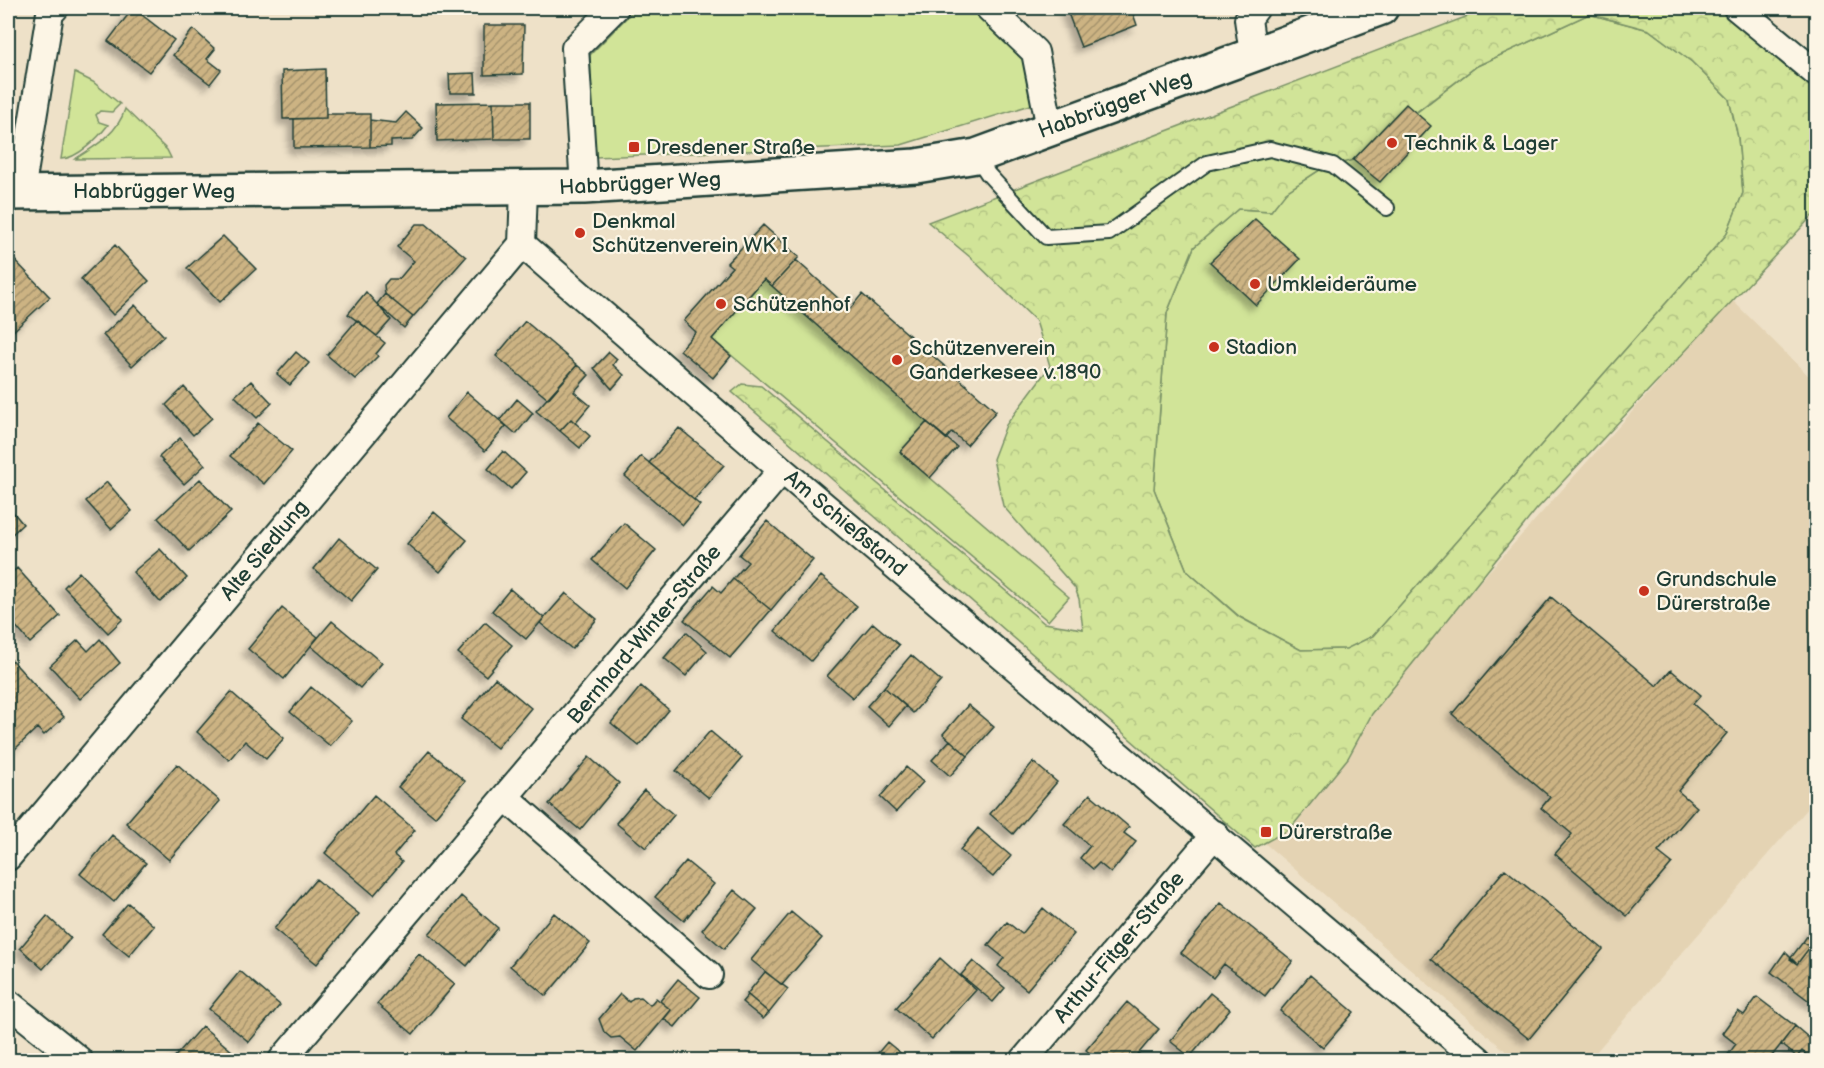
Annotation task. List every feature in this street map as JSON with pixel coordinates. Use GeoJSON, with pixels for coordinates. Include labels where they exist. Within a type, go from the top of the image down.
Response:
{"type":"FeatureCollection","features":[{"type":"Feature","properties":{"kind":"street"},"geometry":{"type":"LineString","coordinates":[[14,192],[50,13],[55,8]]}},
{"type":"Feature","properties":{"kind":"street"},"geometry":{"type":"LineString","coordinates":[[584,187],[574,48],[615,8]]}},
{"type":"Feature","properties":{"kind":"street"},"geometry":{"type":"LineString","coordinates":[[989,8],[1035,52],[1050,128]]}},
{"type":"Feature","properties":{"kind":"street"},"geometry":{"type":"LineString","coordinates":[[1253,54],[1248,19],[1256,8]]}},
{"type":"Feature","properties":{"kind":"street","name":"Habbrügger Weg"},"geometry":{"type":"LineString","coordinates":[[14,192],[524,189],[916,166],[976,156],[1381,8]]}},
{"type":"Feature","properties":{"kind":"street"},"geometry":{"type":"LineString","coordinates":[[1737,8],[1816,74]]}},
{"type":"Feature","properties":{"kind":"street"},"geometry":{"type":"LineString","coordinates":[[522,244],[524,189]]}},
{"type":"Feature","properties":{"kind":"street","name":"Am Schießstand"},"geometry":{"type":"LineString","coordinates":[[522,244],[782,470],[1215,834]]}},
{"type":"Feature","properties":{"kind":"street","name":"Alte Siedlung"},"geometry":{"type":"LineString","coordinates":[[8,857],[522,244]]}},
{"type":"Feature","properties":{"kind":"street","name":"Bernhard-Winter-Straße"},"geometry":{"type":"LineString","coordinates":[[282,1060],[782,470]]}},
{"type":"Feature","properties":{"kind":"street"},"geometry":{"type":"LineString","coordinates":[[505,797],[709,975]]}},
{"type":"Feature","properties":{"kind":"street"},"geometry":{"type":"LineString","coordinates":[[1215,834],[1466,1056]]}},
{"type":"Feature","properties":{"kind":"street","name":"Arthur-Fitger-Straße"},"geometry":{"type":"LineString","coordinates":[[1024,1060],[1215,834]]}},
{"type":"Feature","properties":{"kind":"street"},"geometry":{"type":"LineString","coordinates":[[8,1003],[79,1060]]}},
{"type":"Feature","properties":{"kind":"lane"},"geometry":{"type":"LineString","coordinates":[[976,156],[1046,237],[1110,233],[1207,163],[1270,149],[1333,165],[1387,208]]}},
{"type":"Feature","properties":{"kind":"shaded area","name":"Grundschule Dürerstraße"},"geometry":{"type":"Polygon","coordinates":[[[1732,300],[1816,383],[1816,799],[1589,1060],[1516,1060],[1254,834],[1732,300]]]}},
{"type":"Feature","properties":{"kind":"green space"},"geometry":{"type":"Polygon","coordinates":[[[636,8],[977,8],[1028,54],[1037,103],[901,145],[595,157],[590,55],[636,8]]]}},
{"type":"Feature","properties":{"kind":"green space"},"geometry":{"type":"Polygon","coordinates":[[[1489,8],[1721,8],[1816,86],[1816,212],[1536,510],[1372,714],[1348,758],[1290,829],[1255,848],[732,392],[742,384],[761,386],[1044,623],[1083,629],[1079,599],[1075,588],[1003,506],[993,459],[1006,425],[1050,366],[1036,321],[970,257],[928,222],[1489,8]],[[1589,14],[1477,66],[1353,160],[1321,169],[1286,192],[1271,211],[1238,209],[1194,247],[1167,313],[1154,489],[1187,571],[1239,617],[1301,650],[1346,649],[1373,636],[1726,235],[1743,193],[1738,137],[1729,99],[1692,62],[1649,30],[1589,14]]]}},
{"type":"Feature","properties":{"kind":"green space"},"geometry":{"type":"Polygon","coordinates":[[[1589,14],[1649,30],[1692,62],[1729,99],[1738,137],[1743,193],[1726,235],[1373,636],[1347,649],[1301,650],[1240,617],[1187,571],[1154,489],[1167,313],[1194,247],[1238,209],[1271,211],[1285,192],[1321,169],[1386,136],[1477,66],[1589,14]]]}},
{"type":"Feature","properties":{"kind":"green space"},"geometry":{"type":"Polygon","coordinates":[[[75,73],[93,82],[120,104],[112,112],[100,111],[96,115],[99,122],[108,125],[93,141],[74,156],[61,159],[75,73]]]}},
{"type":"Feature","properties":{"kind":"green space"},"geometry":{"type":"Polygon","coordinates":[[[125,109],[167,150],[171,158],[75,159],[112,132],[122,118],[125,109]]]}},
{"type":"Feature","properties":{"kind":"green space"},"geometry":{"type":"Polygon","coordinates":[[[764,279],[927,422],[900,452],[1069,597],[1048,621],[712,339],[764,279]]]}},
{"type":"Feature","properties":{"kind":"building"},"geometry":{"type":"Polygon","coordinates":[[[133,8],[174,40],[149,72],[108,41],[133,8]]]}},
{"type":"Feature","properties":{"kind":"building"},"geometry":{"type":"Polygon","coordinates":[[[1066,8],[1131,8],[1137,25],[1081,47],[1066,8]]]}},
{"type":"Feature","properties":{"kind":"building"},"geometry":{"type":"Polygon","coordinates":[[[484,25],[524,25],[523,74],[484,75],[484,25]]]}},
{"type":"Feature","properties":{"kind":"building"},"geometry":{"type":"Polygon","coordinates":[[[193,29],[215,49],[207,59],[221,70],[210,84],[173,55],[193,29]]]}},
{"type":"Feature","properties":{"kind":"building"},"geometry":{"type":"Polygon","coordinates":[[[325,69],[326,118],[283,119],[282,71],[325,69]]]}},
{"type":"Feature","properties":{"kind":"building"},"geometry":{"type":"Polygon","coordinates":[[[475,73],[476,93],[450,93],[449,74],[475,73]]]}},
{"type":"Feature","properties":{"kind":"building"},"geometry":{"type":"Polygon","coordinates":[[[493,102],[530,102],[530,139],[494,139],[493,102]]]}},
{"type":"Feature","properties":{"kind":"building"},"geometry":{"type":"Polygon","coordinates":[[[493,102],[494,139],[437,141],[436,103],[493,102]]]}},
{"type":"Feature","properties":{"kind":"building","name":"Technik & Lager"},"geometry":{"type":"Polygon","coordinates":[[[1406,104],[1431,126],[1380,182],[1353,160],[1406,104]]]}},
{"type":"Feature","properties":{"kind":"building"},"geometry":{"type":"Polygon","coordinates":[[[406,112],[423,128],[412,140],[391,141],[391,146],[370,147],[370,120],[396,123],[406,112]]]}},
{"type":"Feature","properties":{"kind":"building"},"geometry":{"type":"Polygon","coordinates":[[[326,114],[370,114],[370,147],[294,148],[294,119],[326,118],[326,114]]]}},
{"type":"Feature","properties":{"kind":"building","name":"Umkleideräume"},"geometry":{"type":"Polygon","coordinates":[[[1255,219],[1300,259],[1256,305],[1210,262],[1255,219]]]}},
{"type":"Feature","properties":{"kind":"building"},"geometry":{"type":"Polygon","coordinates":[[[416,224],[426,224],[466,257],[413,317],[385,294],[384,285],[389,279],[399,279],[414,261],[397,247],[416,224]]]}},
{"type":"Feature","properties":{"kind":"building","name":"Schützenhof"},"geometry":{"type":"Polygon","coordinates":[[[763,225],[799,257],[772,286],[764,279],[712,339],[731,356],[713,378],[680,350],[696,332],[684,321],[732,267],[727,263],[763,225]]]}},
{"type":"Feature","properties":{"kind":"building"},"geometry":{"type":"Polygon","coordinates":[[[223,236],[256,269],[220,302],[187,268],[223,236]]]}},
{"type":"Feature","properties":{"kind":"building"},"geometry":{"type":"Polygon","coordinates":[[[115,245],[149,281],[113,315],[81,279],[115,245]]]}},
{"type":"Feature","properties":{"kind":"building"},"geometry":{"type":"Polygon","coordinates":[[[8,253],[50,297],[9,335],[8,333],[8,253]]]}},
{"type":"Feature","properties":{"kind":"building","name":"Schützenverein Ganderkesee v.1890"},"geometry":{"type":"Polygon","coordinates":[[[796,260],[850,309],[862,294],[996,411],[967,445],[952,432],[946,439],[772,286],[796,260]]]}},
{"type":"Feature","properties":{"kind":"building"},"geometry":{"type":"Polygon","coordinates":[[[366,292],[391,320],[377,336],[348,314],[366,292]]]}},
{"type":"Feature","properties":{"kind":"building"},"geometry":{"type":"Polygon","coordinates":[[[385,294],[413,317],[404,328],[377,304],[385,294]]]}},
{"type":"Feature","properties":{"kind":"building"},"geometry":{"type":"Polygon","coordinates":[[[135,305],[164,336],[132,366],[103,335],[135,305]]]}},
{"type":"Feature","properties":{"kind":"building"},"geometry":{"type":"Polygon","coordinates":[[[357,320],[385,343],[376,354],[378,356],[355,379],[327,355],[357,320]]]}},
{"type":"Feature","properties":{"kind":"building"},"geometry":{"type":"Polygon","coordinates":[[[525,321],[577,365],[548,399],[496,356],[525,321]]]}},
{"type":"Feature","properties":{"kind":"building"},"geometry":{"type":"Polygon","coordinates":[[[296,352],[309,363],[290,385],[277,374],[296,352]]]}},
{"type":"Feature","properties":{"kind":"building"},"geometry":{"type":"Polygon","coordinates":[[[609,352],[617,359],[613,365],[624,375],[612,389],[594,368],[609,352]]]}},
{"type":"Feature","properties":{"kind":"building"},"geometry":{"type":"Polygon","coordinates":[[[577,365],[589,375],[574,392],[590,405],[575,423],[571,419],[560,431],[536,411],[577,365]]]}},
{"type":"Feature","properties":{"kind":"building"},"geometry":{"type":"Polygon","coordinates":[[[251,381],[272,403],[257,418],[235,396],[251,381]]]}},
{"type":"Feature","properties":{"kind":"building"},"geometry":{"type":"Polygon","coordinates":[[[184,387],[212,418],[193,435],[166,405],[184,387]]]}},
{"type":"Feature","properties":{"kind":"building"},"geometry":{"type":"Polygon","coordinates":[[[467,392],[506,426],[485,451],[446,418],[467,392]]]}},
{"type":"Feature","properties":{"kind":"building"},"geometry":{"type":"Polygon","coordinates":[[[517,399],[533,413],[516,434],[500,420],[517,399]]]}},
{"type":"Feature","properties":{"kind":"building"},"geometry":{"type":"Polygon","coordinates":[[[571,419],[590,436],[580,448],[560,431],[571,419]]]}},
{"type":"Feature","properties":{"kind":"building"},"geometry":{"type":"Polygon","coordinates":[[[927,422],[957,447],[930,478],[900,452],[927,422]]]}},
{"type":"Feature","properties":{"kind":"building"},"geometry":{"type":"Polygon","coordinates":[[[258,423],[292,451],[264,484],[230,456],[258,423]]]}},
{"type":"Feature","properties":{"kind":"building"},"geometry":{"type":"Polygon","coordinates":[[[679,428],[724,465],[694,500],[649,463],[679,428]]]}},
{"type":"Feature","properties":{"kind":"building"},"geometry":{"type":"Polygon","coordinates":[[[180,438],[205,465],[184,484],[159,457],[180,438]]]}},
{"type":"Feature","properties":{"kind":"building"},"geometry":{"type":"Polygon","coordinates":[[[503,451],[526,472],[511,489],[488,469],[503,451]]]}},
{"type":"Feature","properties":{"kind":"building"},"geometry":{"type":"Polygon","coordinates":[[[641,456],[700,505],[683,525],[625,476],[641,456]]]}},
{"type":"Feature","properties":{"kind":"building"},"geometry":{"type":"Polygon","coordinates":[[[200,479],[231,512],[189,551],[158,518],[200,479]]]}},
{"type":"Feature","properties":{"kind":"building"},"geometry":{"type":"Polygon","coordinates":[[[107,482],[132,511],[111,529],[86,501],[107,482]]]}},
{"type":"Feature","properties":{"kind":"building"},"geometry":{"type":"Polygon","coordinates":[[[8,506],[23,524],[8,538],[8,506]]]}},
{"type":"Feature","properties":{"kind":"building"},"geometry":{"type":"Polygon","coordinates":[[[434,512],[467,540],[440,572],[407,544],[434,512]]]}},
{"type":"Feature","properties":{"kind":"building"},"geometry":{"type":"Polygon","coordinates":[[[767,521],[813,560],[771,610],[733,579],[748,562],[739,555],[767,521]]]}},
{"type":"Feature","properties":{"kind":"building"},"geometry":{"type":"Polygon","coordinates":[[[624,523],[656,550],[625,588],[592,560],[624,523]]]}},
{"type":"Feature","properties":{"kind":"building"},"geometry":{"type":"Polygon","coordinates":[[[339,538],[377,570],[351,601],[314,569],[339,538]]]}},
{"type":"Feature","properties":{"kind":"building"},"geometry":{"type":"Polygon","coordinates":[[[160,549],[187,578],[160,602],[133,572],[160,549]]]}},
{"type":"Feature","properties":{"kind":"building"},"geometry":{"type":"Polygon","coordinates":[[[17,568],[60,616],[30,643],[8,617],[8,576],[17,568]]]}},
{"type":"Feature","properties":{"kind":"building"},"geometry":{"type":"Polygon","coordinates":[[[79,572],[123,619],[108,633],[64,587],[79,572]]]}},
{"type":"Feature","properties":{"kind":"building"},"geometry":{"type":"Polygon","coordinates":[[[821,576],[857,606],[811,661],[775,631],[821,576]]]}},
{"type":"Feature","properties":{"kind":"building"},"geometry":{"type":"Polygon","coordinates":[[[733,579],[771,610],[730,658],[684,620],[713,586],[721,593],[733,579]]]}},
{"type":"Feature","properties":{"kind":"building"},"geometry":{"type":"Polygon","coordinates":[[[510,589],[544,618],[526,639],[492,611],[510,589]]]}},
{"type":"Feature","properties":{"kind":"building"},"geometry":{"type":"Polygon","coordinates":[[[566,593],[597,619],[572,649],[540,623],[566,593]]]}},
{"type":"Feature","properties":{"kind":"building"},"geometry":{"type":"Polygon","coordinates":[[[1551,597],[1657,686],[1671,670],[1701,695],[1693,704],[1727,733],[1678,791],[1697,807],[1658,852],[1672,863],[1627,916],[1555,854],[1572,834],[1541,808],[1550,797],[1452,714],[1551,597]]]}},
{"type":"Feature","properties":{"kind":"building"},"geometry":{"type":"Polygon","coordinates":[[[282,608],[318,637],[284,679],[248,649],[282,608]]]}},
{"type":"Feature","properties":{"kind":"building"},"geometry":{"type":"Polygon","coordinates":[[[332,621],[382,663],[360,688],[311,646],[332,621]]]}},
{"type":"Feature","properties":{"kind":"building"},"geometry":{"type":"Polygon","coordinates":[[[485,622],[512,645],[486,676],[458,653],[485,622]]]}},
{"type":"Feature","properties":{"kind":"building"},"geometry":{"type":"Polygon","coordinates":[[[873,623],[899,645],[853,698],[827,676],[873,623]]]}},
{"type":"Feature","properties":{"kind":"building"},"geometry":{"type":"Polygon","coordinates":[[[686,632],[707,651],[686,676],[664,658],[686,632]]]}},
{"type":"Feature","properties":{"kind":"building"},"geometry":{"type":"Polygon","coordinates":[[[100,639],[120,663],[80,699],[50,666],[78,640],[88,651],[100,639]]]}},
{"type":"Feature","properties":{"kind":"building"},"geometry":{"type":"Polygon","coordinates":[[[911,655],[941,681],[913,713],[884,687],[911,655]]]}},
{"type":"Feature","properties":{"kind":"building"},"geometry":{"type":"Polygon","coordinates":[[[8,656],[64,717],[44,735],[37,728],[14,750],[8,744],[8,656]]]}},
{"type":"Feature","properties":{"kind":"building"},"geometry":{"type":"Polygon","coordinates":[[[495,678],[531,708],[497,748],[461,719],[495,678]]]}},
{"type":"Feature","properties":{"kind":"building"},"geometry":{"type":"Polygon","coordinates":[[[641,686],[669,710],[639,746],[611,723],[641,686]]]}},
{"type":"Feature","properties":{"kind":"building"},"geometry":{"type":"Polygon","coordinates":[[[311,687],[352,721],[330,746],[290,712],[311,687]]]}},
{"type":"Feature","properties":{"kind":"building"},"geometry":{"type":"Polygon","coordinates":[[[884,687],[906,706],[889,726],[867,706],[884,687]]]}},
{"type":"Feature","properties":{"kind":"building"},"geometry":{"type":"Polygon","coordinates":[[[231,692],[284,738],[266,759],[245,741],[229,760],[197,732],[231,692]]]}},
{"type":"Feature","properties":{"kind":"building"},"geometry":{"type":"Polygon","coordinates":[[[968,705],[994,727],[968,756],[943,734],[968,705]]]}},
{"type":"Feature","properties":{"kind":"building"},"geometry":{"type":"Polygon","coordinates":[[[710,731],[742,758],[709,798],[676,771],[710,731]]]}},
{"type":"Feature","properties":{"kind":"building"},"geometry":{"type":"Polygon","coordinates":[[[950,740],[968,756],[950,776],[932,760],[950,740]]]}},
{"type":"Feature","properties":{"kind":"building"},"geometry":{"type":"Polygon","coordinates":[[[429,751],[465,781],[435,817],[398,787],[429,751]]]}},
{"type":"Feature","properties":{"kind":"building"},"geometry":{"type":"Polygon","coordinates":[[[589,757],[619,783],[580,830],[549,804],[589,757]]]}},
{"type":"Feature","properties":{"kind":"building"},"geometry":{"type":"Polygon","coordinates":[[[1033,762],[1057,782],[1013,834],[990,814],[1033,762]]]}},
{"type":"Feature","properties":{"kind":"building"},"geometry":{"type":"Polygon","coordinates":[[[177,764],[220,801],[169,860],[126,823],[177,764]]]}},
{"type":"Feature","properties":{"kind":"building"},"geometry":{"type":"Polygon","coordinates":[[[906,767],[923,782],[896,812],[880,797],[906,767]]]}},
{"type":"Feature","properties":{"kind":"building"},"geometry":{"type":"Polygon","coordinates":[[[644,790],[674,815],[646,848],[616,823],[644,790]]]}},
{"type":"Feature","properties":{"kind":"building"},"geometry":{"type":"Polygon","coordinates":[[[1090,794],[1129,827],[1124,833],[1136,842],[1111,873],[1099,863],[1093,869],[1080,858],[1090,846],[1064,824],[1090,794]]]}},
{"type":"Feature","properties":{"kind":"building"},"geometry":{"type":"Polygon","coordinates":[[[374,795],[415,830],[394,855],[402,862],[374,895],[325,853],[374,795]]]}},
{"type":"Feature","properties":{"kind":"building"},"geometry":{"type":"Polygon","coordinates":[[[978,828],[1011,856],[993,877],[960,850],[978,828]]]}},
{"type":"Feature","properties":{"kind":"building"},"geometry":{"type":"Polygon","coordinates":[[[112,835],[146,863],[114,902],[80,874],[112,835]]]}},
{"type":"Feature","properties":{"kind":"building"},"geometry":{"type":"Polygon","coordinates":[[[686,861],[714,884],[684,921],[655,897],[686,861]]]}},
{"type":"Feature","properties":{"kind":"building"},"geometry":{"type":"Polygon","coordinates":[[[1505,869],[1603,949],[1529,1039],[1431,959],[1505,869]]]}},
{"type":"Feature","properties":{"kind":"building"},"geometry":{"type":"Polygon","coordinates":[[[316,879],[359,914],[317,964],[274,929],[316,879]]]}},
{"type":"Feature","properties":{"kind":"building"},"geometry":{"type":"Polygon","coordinates":[[[734,890],[757,909],[724,949],[702,930],[734,890]]]}},
{"type":"Feature","properties":{"kind":"building"},"geometry":{"type":"Polygon","coordinates":[[[461,896],[498,928],[467,966],[429,934],[461,896]]]}},
{"type":"Feature","properties":{"kind":"building"},"geometry":{"type":"Polygon","coordinates":[[[128,903],[154,926],[129,956],[102,934],[128,903]]]}},
{"type":"Feature","properties":{"kind":"building"},"geometry":{"type":"Polygon","coordinates":[[[1221,903],[1293,961],[1265,996],[1224,964],[1213,978],[1181,953],[1221,903]]]}},
{"type":"Feature","properties":{"kind":"building"},"geometry":{"type":"Polygon","coordinates":[[[1043,908],[1074,934],[1027,990],[998,966],[1004,958],[988,945],[1007,922],[1022,934],[1043,908]]]}},
{"type":"Feature","properties":{"kind":"building"},"geometry":{"type":"Polygon","coordinates":[[[791,912],[822,938],[782,985],[751,960],[791,912]]]}},
{"type":"Feature","properties":{"kind":"building"},"geometry":{"type":"Polygon","coordinates":[[[554,913],[590,943],[546,996],[510,966],[554,913]]]}},
{"type":"Feature","properties":{"kind":"building"},"geometry":{"type":"Polygon","coordinates":[[[47,916],[71,938],[43,969],[20,948],[47,916]]]}},
{"type":"Feature","properties":{"kind":"building"},"geometry":{"type":"Polygon","coordinates":[[[1816,923],[1816,1006],[1771,972],[1785,952],[1797,964],[1810,947],[1803,942],[1816,923]]]}},
{"type":"Feature","properties":{"kind":"building"},"geometry":{"type":"Polygon","coordinates":[[[1803,942],[1810,947],[1797,964],[1790,959],[1803,942]]]}},
{"type":"Feature","properties":{"kind":"building"},"geometry":{"type":"Polygon","coordinates":[[[419,954],[455,984],[413,1034],[377,1004],[419,954]]]}},
{"type":"Feature","properties":{"kind":"building"},"geometry":{"type":"Polygon","coordinates":[[[940,958],[976,990],[932,1039],[896,1008],[940,958]]]}},
{"type":"Feature","properties":{"kind":"building"},"geometry":{"type":"Polygon","coordinates":[[[973,961],[1005,988],[993,1002],[961,975],[973,961]]]}},
{"type":"Feature","properties":{"kind":"building"},"geometry":{"type":"Polygon","coordinates":[[[240,971],[280,1005],[249,1042],[209,1009],[240,971]]]}},
{"type":"Feature","properties":{"kind":"building"},"geometry":{"type":"Polygon","coordinates":[[[765,972],[788,989],[769,1013],[747,994],[765,972]]]}},
{"type":"Feature","properties":{"kind":"building"},"geometry":{"type":"Polygon","coordinates":[[[1310,975],[1354,1012],[1323,1048],[1280,1011],[1310,975]]]}},
{"type":"Feature","properties":{"kind":"building"},"geometry":{"type":"Polygon","coordinates":[[[678,979],[700,997],[675,1027],[664,1019],[671,1010],[660,1001],[678,979]]]}},
{"type":"Feature","properties":{"kind":"building"},"geometry":{"type":"Polygon","coordinates":[[[1210,993],[1230,1009],[1190,1057],[1170,1041],[1210,993]]]}},
{"type":"Feature","properties":{"kind":"building"},"geometry":{"type":"Polygon","coordinates":[[[620,994],[629,1002],[633,998],[641,997],[650,1005],[656,998],[671,1010],[637,1051],[620,1037],[611,1038],[604,1032],[599,1019],[620,994]]]}},
{"type":"Feature","properties":{"kind":"building"},"geometry":{"type":"Polygon","coordinates":[[[748,995],[769,1013],[763,1019],[742,1002],[748,995]]]}},
{"type":"Feature","properties":{"kind":"building"},"geometry":{"type":"Polygon","coordinates":[[[1757,997],[1795,1026],[1769,1060],[1724,1060],[1736,1044],[1722,1033],[1738,1011],[1744,1015],[1757,997]]]}},
{"type":"Feature","properties":{"kind":"building"},"geometry":{"type":"Polygon","coordinates":[[[1127,1002],[1159,1029],[1133,1060],[1098,1060],[1086,1050],[1127,1002]]]}},
{"type":"Feature","properties":{"kind":"building"},"geometry":{"type":"Polygon","coordinates":[[[202,1026],[239,1057],[235,1060],[172,1060],[202,1026]]]}},
{"type":"Feature","properties":{"kind":"building"},"geometry":{"type":"Polygon","coordinates":[[[1795,1026],[1816,1044],[1816,1053],[1811,1059],[1802,1051],[1797,1057],[1781,1044],[1795,1026]]]}},
{"type":"Feature","properties":{"kind":"building"},"geometry":{"type":"Polygon","coordinates":[[[887,1042],[909,1060],[872,1060],[887,1042]]]}},
{"type":"Feature","properties":{"kind":"place","name":"Technik & Lager"},"geometry":{"type":"Point","coordinates":[1392,143]}},
{"type":"Feature","properties":{"kind":"place","name":"Dresdener Straße"},"geometry":{"type":"Point","coordinates":[634,147]}},
{"type":"Feature","properties":{"kind":"place","name":"Denkmal Schützenverein WK I"},"geometry":{"type":"Point","coordinates":[580,233]}},
{"type":"Feature","properties":{"kind":"place","name":"Umkleideräume"},"geometry":{"type":"Point","coordinates":[1255,284]}},
{"type":"Feature","properties":{"kind":"place","name":"Schützenhof"},"geometry":{"type":"Point","coordinates":[721,304]}},
{"type":"Feature","properties":{"kind":"place","name":"Stadion"},"geometry":{"type":"Point","coordinates":[1214,347]}},
{"type":"Feature","properties":{"kind":"place","name":"Schützenverein Ganderkesee v.1890"},"geometry":{"type":"Point","coordinates":[897,360]}},
{"type":"Feature","properties":{"kind":"place","name":"Grundschule Dürerstraße"},"geometry":{"type":"Point","coordinates":[1644,591]}},
{"type":"Feature","properties":{"kind":"place","name":"Dürerstraße"},"geometry":{"type":"Point","coordinates":[1266,832]}}]}
